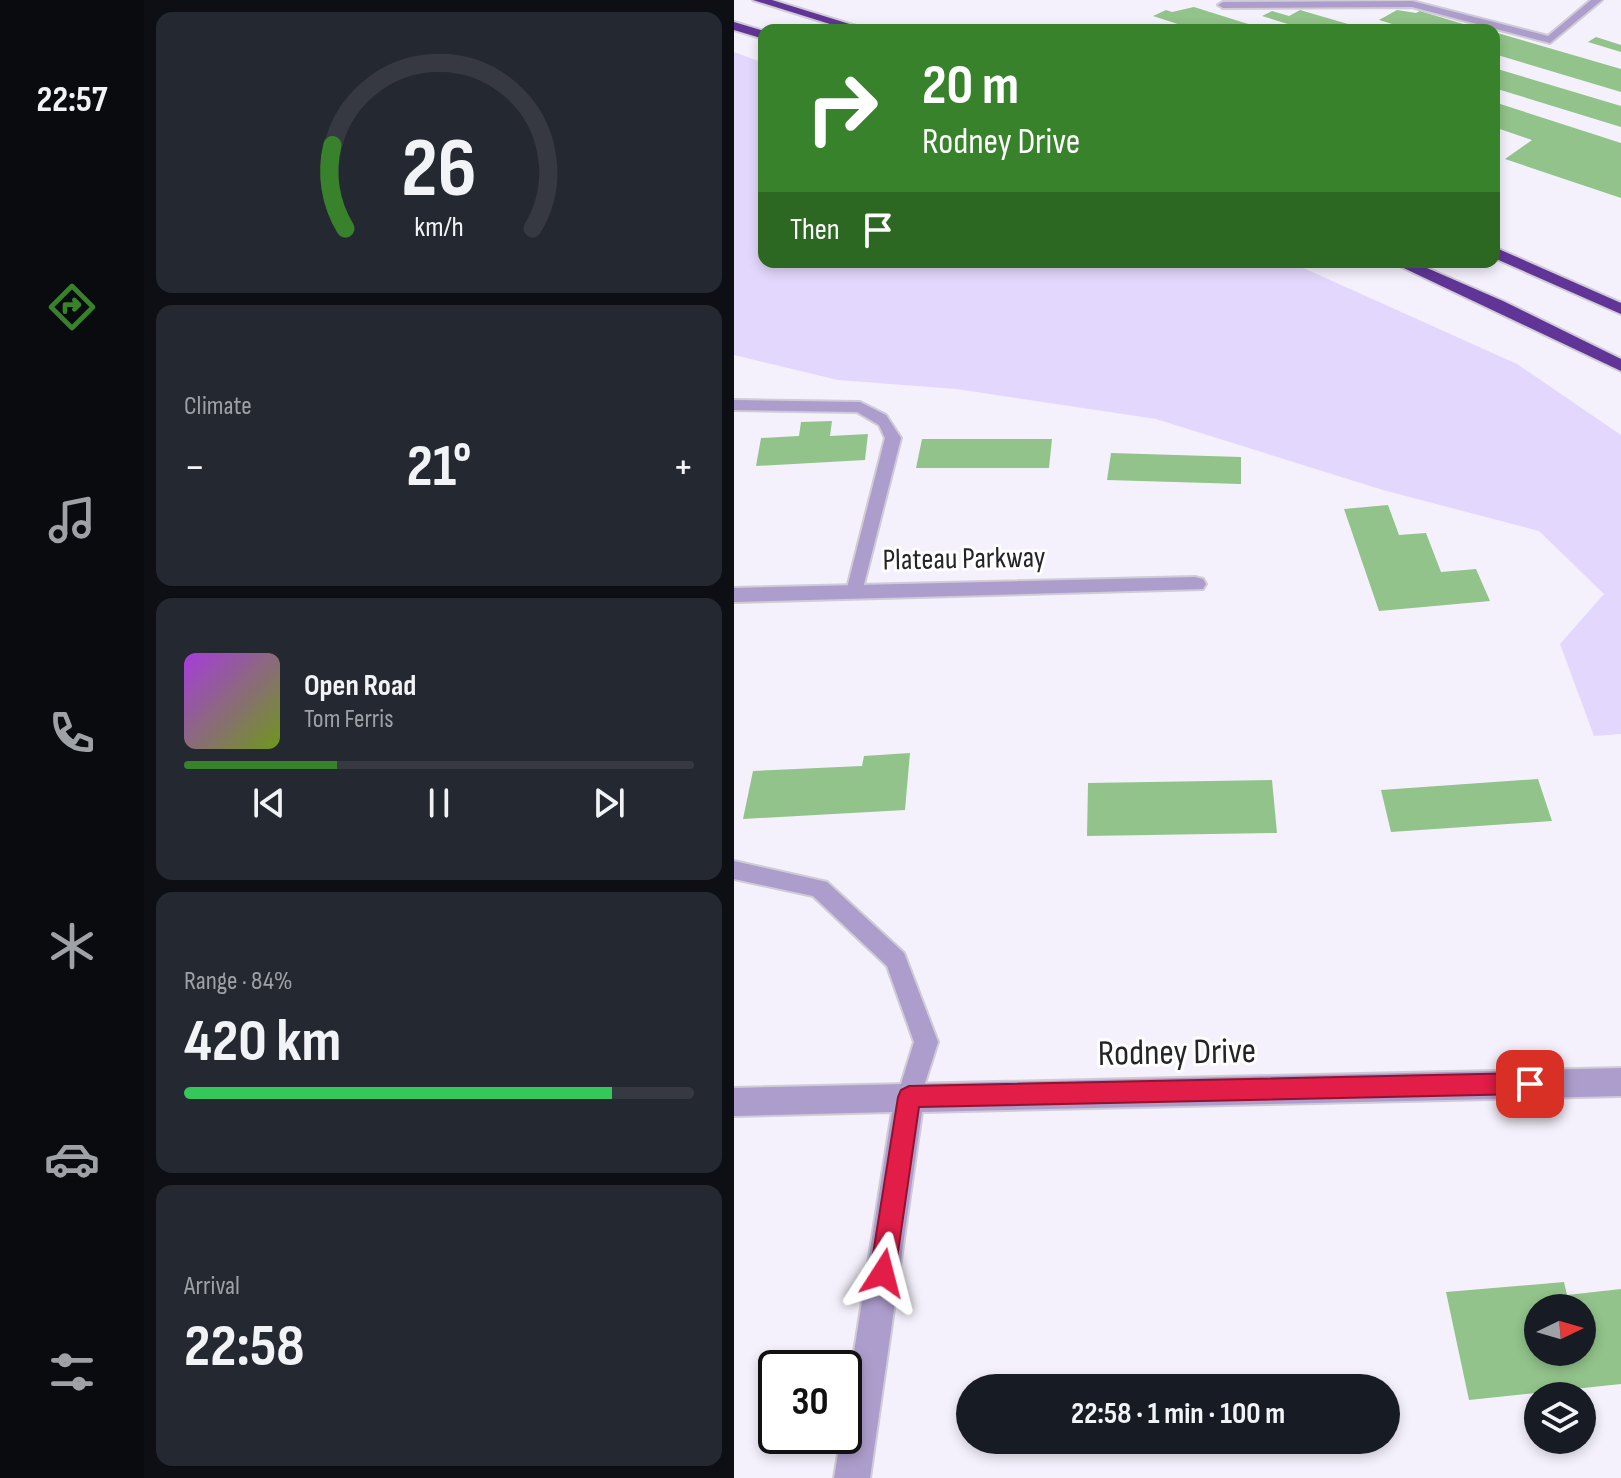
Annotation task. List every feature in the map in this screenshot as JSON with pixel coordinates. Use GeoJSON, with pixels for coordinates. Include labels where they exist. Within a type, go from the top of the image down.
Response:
{"type":"FeatureCollection","features":[{"type":"Feature","properties":{"kind":"highway"},"geometry":{"type":"LineString","coordinates":[[759,0],[842,24]]}},
{"type":"Feature","properties":{"kind":"highway"},"geometry":{"type":"LineString","coordinates":[[734,26],[758,33]]}},
{"type":"Feature","properties":{"kind":"highway"},"geometry":{"type":"LineString","coordinates":[[1500,255],[1621,309]]}},
{"type":"Feature","properties":{"kind":"highway"},"geometry":{"type":"LineString","coordinates":[[1413,268],[1497,305],[1621,366]]}},
{"type":"Feature","properties":{"kind":"street","name":"Plateau Parkway"},"geometry":{"type":"LineString","coordinates":[[734,595],[1195,584]]}},
{"type":"Feature","properties":{"kind":"street","name":"Rodney Drive"},"geometry":{"type":"LineString","coordinates":[[734,1102],[1621,1082]]}},
{"type":"Feature","properties":{"kind":"street"},"geometry":{"type":"LineString","coordinates":[[852,1478],[909,1097]]}},
{"type":"Feature","properties":{"kind":"lane"},"geometry":{"type":"LineString","coordinates":[[1500,27],[1550,40],[1597,0]]}},
{"type":"Feature","properties":{"kind":"lane"},"geometry":{"type":"LineString","coordinates":[[1223,5],[1412,4],[1489,24]]}},
{"type":"Feature","properties":{"kind":"lane"},"geometry":{"type":"LineString","coordinates":[[734,405],[860,407],[878,415],[890,427],[893,438],[855,592]]}},
{"type":"Feature","properties":{"kind":"lane"},"geometry":{"type":"LineString","coordinates":[[734,870],[819,888],[896,960],[926,1042],[909,1097]]}},
{"type":"Feature","properties":{"kind":"shaded area"},"geometry":{"type":"Polygon","coordinates":[[[734,52],[758,61],[758,268],[1303,268],[1517,364],[1621,435],[1621,734],[1594,736],[1560,644],[1604,594],[1539,531],[1383,490],[1156,419],[956,389],[838,380],[734,355],[734,52]]]}},
{"type":"Feature","properties":{"kind":"building"},"geometry":{"type":"Polygon","coordinates":[[[1194,7],[1248,24],[1178,24],[1153,16],[1166,10],[1172,12],[1194,7]]]}},
{"type":"Feature","properties":{"kind":"building"},"geometry":{"type":"Polygon","coordinates":[[[1300,10],[1348,24],[1288,24],[1262,16],[1272,11],[1289,16],[1300,10]]]}},
{"type":"Feature","properties":{"kind":"building"},"geometry":{"type":"Polygon","coordinates":[[[1397,10],[1420,11],[1463,24],[1392,24],[1379,20],[1397,10]]]}},
{"type":"Feature","properties":{"kind":"building"},"geometry":{"type":"Polygon","coordinates":[[[1500,34],[1621,69],[1621,92],[1500,56],[1500,34]]]}},
{"type":"Feature","properties":{"kind":"building"},"geometry":{"type":"Polygon","coordinates":[[[1596,37],[1621,45],[1621,52],[1588,42],[1596,37]]]}},
{"type":"Feature","properties":{"kind":"building"},"geometry":{"type":"Polygon","coordinates":[[[1500,70],[1621,106],[1621,127],[1500,90],[1500,70]]]}},
{"type":"Feature","properties":{"kind":"building"},"geometry":{"type":"Polygon","coordinates":[[[1500,104],[1621,143],[1621,198],[1505,159],[1532,140],[1500,129],[1500,104]]]}},
{"type":"Feature","properties":{"kind":"building"},"geometry":{"type":"Polygon","coordinates":[[[832,421],[830,436],[868,434],[865,460],[756,466],[761,438],[799,436],[801,422],[832,421]]]}},
{"type":"Feature","properties":{"kind":"building"},"geometry":{"type":"Polygon","coordinates":[[[922,439],[1052,439],[1049,468],[916,468],[922,439]]]}},
{"type":"Feature","properties":{"kind":"building"},"geometry":{"type":"Polygon","coordinates":[[[1111,453],[1241,457],[1241,484],[1107,480],[1111,453]]]}},
{"type":"Feature","properties":{"kind":"building"},"geometry":{"type":"Polygon","coordinates":[[[1388,505],[1399,535],[1426,533],[1441,572],[1476,569],[1490,601],[1379,611],[1344,509],[1388,505]]]}},
{"type":"Feature","properties":{"kind":"building"},"geometry":{"type":"Polygon","coordinates":[[[910,753],[905,810],[743,819],[753,771],[862,766],[864,756],[910,753]]]}},
{"type":"Feature","properties":{"kind":"building"},"geometry":{"type":"Polygon","coordinates":[[[1538,779],[1552,821],[1391,832],[1381,790],[1538,779]]]}},
{"type":"Feature","properties":{"kind":"building"},"geometry":{"type":"Polygon","coordinates":[[[1272,780],[1277,833],[1087,836],[1088,783],[1272,780]]]}},
{"type":"Feature","properties":{"kind":"building"},"geometry":{"type":"Polygon","coordinates":[[[1564,1282],[1567,1294],[1524,1294],[1524,1366],[1596,1366],[1596,1294],[1576,1294],[1621,1289],[1621,1384],[1596,1387],[1596,1382],[1524,1382],[1524,1394],[1469,1400],[1446,1292],[1564,1282]]]}},
{"type":"Feature","properties":{"kind":"route"},"geometry":{"type":"LineString","coordinates":[[883,1273],[909,1097],[1530,1084]]}}]}
